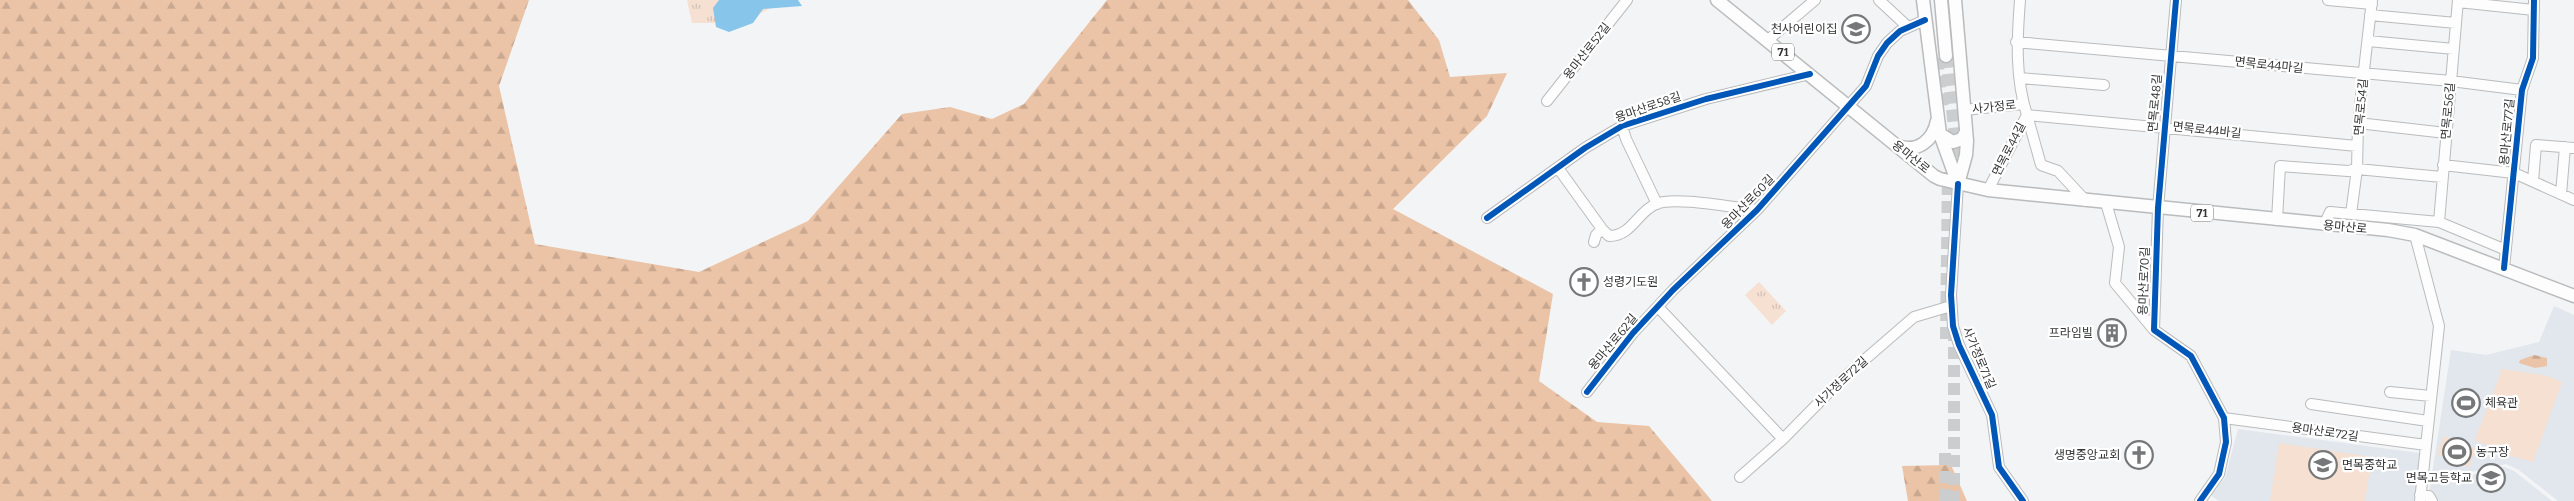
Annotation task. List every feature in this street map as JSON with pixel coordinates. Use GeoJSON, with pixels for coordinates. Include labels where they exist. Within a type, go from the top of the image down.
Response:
{"type":"FeatureCollection","features":[{"type":"Feature","properties":{"kind":"main road","name":"용마산로"},"geometry":{"type":"LineString","coordinates":[[1717,0],[1934,176],[1958,184],[1988,190],[2388,230],[2415,235],[2574,296]]}},
{"type":"Feature","properties":{"kind":"main road"},"geometry":{"type":"LineString","coordinates":[[1923,0],[1937,121],[1958,184]]}},
{"type":"Feature","properties":{"kind":"main road"},"geometry":{"type":"LineString","coordinates":[[1931,0],[1942,57],[1941,0]]}},
{"type":"Feature","properties":{"kind":"main road"},"geometry":{"type":"LineString","coordinates":[[1955,0],[1966,132],[1966,155],[1958,184]]}},
{"type":"Feature","properties":{"kind":"main road"},"geometry":{"type":"LineString","coordinates":[[1898,146],[1910,149],[1921,146],[1932,135],[1937,121]]}},
{"type":"Feature","properties":{"kind":"main road"},"geometry":{"type":"LineString","coordinates":[[1940,134],[1944,139],[1953,142],[1962,139],[1966,132]]}},
{"type":"Feature","properties":{"kind":"street","name":"용마산로52길"},"geometry":{"type":"LineString","coordinates":[[1547,101],[1627,0]]}},
{"type":"Feature","properties":{"kind":"street"},"geometry":{"type":"LineString","coordinates":[[1768,40],[1815,0]]}},
{"type":"Feature","properties":{"kind":"street"},"geometry":{"type":"LineString","coordinates":[[1879,0],[1890,4],[1908,26]]}},
{"type":"Feature","properties":{"kind":"street","name":"면목로44길"},"geometry":{"type":"LineString","coordinates":[[1988,190],[2027,114],[2023,104],[2016,42],[2020,0]]}},
{"type":"Feature","properties":{"kind":"street","name":"면목로48길"},"geometry":{"type":"LineString","coordinates":[[2158,208],[2176,0]]}},
{"type":"Feature","properties":{"kind":"street"},"geometry":{"type":"LineString","coordinates":[[2328,0],[2372,2]]}},
{"type":"Feature","properties":{"kind":"street"},"geometry":{"type":"LineString","coordinates":[[2458,1],[2534,5]]}},
{"type":"Feature","properties":{"kind":"street","name":"면목로56길"},"geometry":{"type":"LineString","coordinates":[[2439,222],[2458,1]]}},
{"type":"Feature","properties":{"kind":"street","name":"면목로54길"},"geometry":{"type":"LineString","coordinates":[[2351,214],[2357,169],[2358,123],[2372,2]]}},
{"type":"Feature","properties":{"kind":"street","name":"용마산로77길"},"geometry":{"type":"LineString","coordinates":[[2504,268],[2522,90],[2533,58],[2534,5]]}},
{"type":"Feature","properties":{"kind":"street"},"geometry":{"type":"LineString","coordinates":[[2370,15],[2456,23]]}},
{"type":"Feature","properties":{"kind":"street","name":"용마산로60길"},"geometry":{"type":"LineString","coordinates":[[1658,307],[1757,210],[1866,86],[1878,56],[1887,43],[1908,26],[1925,20]]}},
{"type":"Feature","properties":{"kind":"street"},"geometry":{"type":"LineString","coordinates":[[2368,40],[2454,49]]}},
{"type":"Feature","properties":{"kind":"street","name":"면목로44마길"},"geometry":{"type":"LineString","coordinates":[[2016,42],[2363,75],[2451,81],[2522,90]]}},
{"type":"Feature","properties":{"kind":"street","name":"용마산로58길"},"geometry":{"type":"LineString","coordinates":[[1487,218],[1585,148],[1622,126],[1706,99],[1810,74]]}},
{"type":"Feature","properties":{"kind":"street"},"geometry":{"type":"LineString","coordinates":[[2020,78],[2104,85]]}},
{"type":"Feature","properties":{"kind":"street","name":"사가정로"},"geometry":{"type":"LineString","coordinates":[[1964,110],[2023,104]]}},
{"type":"Feature","properties":{"kind":"street"},"geometry":{"type":"LineString","coordinates":[[2027,114],[2041,165],[2058,171],[2086,201]]}},
{"type":"Feature","properties":{"kind":"street","name":"면목로44바길"},"geometry":{"type":"LineString","coordinates":[[2027,114],[2357,146]]}},
{"type":"Feature","properties":{"kind":"street"},"geometry":{"type":"LineString","coordinates":[[2358,123],[2446,132]]}},
{"type":"Feature","properties":{"kind":"street","name":"용마산로58길"},"geometry":{"type":"LineString","coordinates":[[1622,126],[1657,204]]}},
{"type":"Feature","properties":{"kind":"street"},"geometry":{"type":"LineString","coordinates":[[2532,181],[2536,145],[2570,148],[2561,194]]}},
{"type":"Feature","properties":{"kind":"street"},"geometry":{"type":"LineString","coordinates":[[2443,165],[2514,173],[2574,200]]}},
{"type":"Feature","properties":{"kind":"street"},"geometry":{"type":"LineString","coordinates":[[2277,220],[2280,166],[2348,171],[2357,169],[2442,178]]}},
{"type":"Feature","properties":{"kind":"street"},"geometry":{"type":"LineString","coordinates":[[1558,168],[1610,236],[1622,234],[1657,204],[1705,203],[1757,210]]}},
{"type":"Feature","properties":{"kind":"street","name":"사가정로71길"},"geometry":{"type":"LineString","coordinates":[[1958,184],[1951,306],[1953,326],[1959,345],[1992,415],[1999,465],[2023,501]]}},
{"type":"Feature","properties":{"kind":"street"},"geometry":{"type":"LineString","coordinates":[[2106,203],[2120,246],[2115,283],[2154,330]]}},
{"type":"Feature","properties":{"kind":"street","name":"용마산로70길"},"geometry":{"type":"LineString","coordinates":[[2158,208],[2154,330],[2191,356],[2224,418],[2226,442],[2219,474],[2200,501]]}},
{"type":"Feature","properties":{"kind":"street"},"geometry":{"type":"LineString","coordinates":[[2324,225],[2330,212],[2439,222],[2506,250]]}},
{"type":"Feature","properties":{"kind":"street"},"geometry":{"type":"LineString","coordinates":[[1594,242],[1596,234],[1602,228]]}},
{"type":"Feature","properties":{"kind":"street"},"geometry":{"type":"LineString","coordinates":[[2415,235],[2439,326],[2420,498],[2429,496],[2432,501]]}},
{"type":"Feature","properties":{"kind":"street","name":"사가정로72길"},"geometry":{"type":"LineString","coordinates":[[1740,477],[1783,439],[1840,381],[1914,317],[1951,306]]}},
{"type":"Feature","properties":{"kind":"street"},"geometry":{"type":"LineString","coordinates":[[1658,307],[1783,439]]}},
{"type":"Feature","properties":{"kind":"street","name":"용마산로62길"},"geometry":{"type":"LineString","coordinates":[[1587,392],[1623,344],[1658,307]]}},
{"type":"Feature","properties":{"kind":"street"},"geometry":{"type":"LineString","coordinates":[[2390,392],[2431,396]]}},
{"type":"Feature","properties":{"kind":"street","name":"용마산로72길"},"geometry":{"type":"LineString","coordinates":[[2311,404],[2428,420]]}},
{"type":"Feature","properties":{"kind":"street","name":"용마산로72길"},"geometry":{"type":"LineString","coordinates":[[2224,418],[2426,445]]}},
{"type":"Feature","properties":{"kind":"shaded area"},"geometry":{"type":"Polygon","coordinates":[[[2554,306],[2574,315],[2574,501],[2558,501],[2519,470],[2506,464],[2431,481],[2451,350],[2486,355],[2539,342],[2554,306]]]}},
{"type":"Feature","properties":{"kind":"shaded area","name":"면목중학교"},"geometry":{"type":"Polygon","coordinates":[[[2238,429],[2419,453],[2416,501],[2219,501],[2210,495],[2225,478],[2238,429]]]}},
{"type":"Feature","properties":{"kind":"shaded area","name":"면목고등학교"},"geometry":{"type":"Polygon","coordinates":[[[2504,467],[2514,471],[2552,501],[2429,501],[2430,485],[2504,467]]]}},
{"type":"Feature","properties":{"kind":"green space"},"geometry":{"type":"Polygon","coordinates":[[[0,0],[529,0],[499,86],[535,244],[699,272],[808,221],[902,114],[950,107],[992,119],[1024,104],[1107,0],[1408,0],[1439,40],[1450,77],[1507,73],[1487,116],[1393,209],[1553,294],[1539,381],[1597,422],[1649,426],[1712,501],[0,501],[0,0]]]}},
{"type":"Feature","properties":{"kind":"green space"},"geometry":{"type":"Polygon","coordinates":[[[687,0],[786,0],[742,23],[692,23],[687,0]]]}},
{"type":"Feature","properties":{"kind":"green space"},"geometry":{"type":"Polygon","coordinates":[[[1759,282],[1786,311],[1772,325],[1745,295],[1759,282]]]}},
{"type":"Feature","properties":{"kind":"green space"},"geometry":{"type":"Polygon","coordinates":[[[2534,355],[2547,358],[2547,366],[2535,368],[2519,363],[2520,360],[2534,355]]]}},
{"type":"Feature","properties":{"kind":"green space"},"geometry":{"type":"Polygon","coordinates":[[[2502,369],[2548,376],[2562,382],[2533,462],[2508,455],[2475,440],[2502,369]]]}},
{"type":"Feature","properties":{"kind":"green space","name":"농구장"},"geometry":{"type":"Polygon","coordinates":[[[2444,436],[2476,449],[2469,467],[2437,454],[2444,436]]]}},
{"type":"Feature","properties":{"kind":"green space"},"geometry":{"type":"Polygon","coordinates":[[[2279,443],[2372,457],[2365,501],[2270,501],[2279,443]]]}},
{"type":"Feature","properties":{"kind":"green space"},"geometry":{"type":"Polygon","coordinates":[[[1951,465],[1967,501],[1908,501],[1902,466],[1951,465]]]}},
{"type":"Feature","properties":{"kind":"water"},"geometry":{"type":"Polygon","coordinates":[[[719,0],[798,0],[802,6],[763,9],[753,23],[729,32],[716,27],[713,8],[719,0]]]}},
{"type":"Feature","properties":{"kind":"tunnel"},"geometry":{"type":"LineString","coordinates":[[1946,56],[1957,154],[1957,179]]}},
{"type":"Feature","properties":{"kind":"tunnel"},"geometry":{"type":"LineString","coordinates":[[1937,58],[1943,110]]}},
{"type":"Feature","properties":{"kind":"tunnel"},"geometry":{"type":"LineString","coordinates":[[1946,339],[1948,172]]}},
{"type":"Feature","properties":{"kind":"tunnel"},"geometry":{"type":"LineString","coordinates":[[1954,329],[1954,501]]}},
{"type":"Feature","properties":{"kind":"tunnel"},"geometry":{"type":"LineString","coordinates":[[1945,449],[1945,501]]}},
{"type":"Feature","properties":{"kind":"cycle path"},"geometry":{"type":"LineString","coordinates":[[2176,0],[2158,208],[2154,330],[2191,356],[2224,418],[2226,442],[2219,474],[2200,501]]}},
{"type":"Feature","properties":{"kind":"cycle path"},"geometry":{"type":"LineString","coordinates":[[2504,268],[2522,90],[2533,58],[2534,0]]}},
{"type":"Feature","properties":{"kind":"cycle path"},"geometry":{"type":"LineString","coordinates":[[1587,392],[1633,333],[1673,290],[1757,210],[1866,86],[1878,56],[1887,43],[1900,31],[1925,20]]}},
{"type":"Feature","properties":{"kind":"cycle path"},"geometry":{"type":"LineString","coordinates":[[1487,218],[1585,148],[1622,126],[1706,99],[1810,74]]}},
{"type":"Feature","properties":{"kind":"cycle path"},"geometry":{"type":"LineString","coordinates":[[1958,184],[1951,295],[1953,326],[1959,345],[1992,415],[1999,467],[2023,501]]}},
{"type":"Feature","properties":{"kind":"place","name":"천사어린이집"},"geometry":{"type":"Point","coordinates":[1856,29]}},
{"type":"Feature","properties":{"kind":"place","name":"성령기도원"},"geometry":{"type":"Point","coordinates":[1584,282]}},
{"type":"Feature","properties":{"kind":"place","name":"프라임빌"},"geometry":{"type":"Point","coordinates":[2112,333]}},
{"type":"Feature","properties":{"kind":"place","name":"체육관"},"geometry":{"type":"Point","coordinates":[2466,403]}},
{"type":"Feature","properties":{"kind":"place","name":"농구장"},"geometry":{"type":"Point","coordinates":[2457,452]}},
{"type":"Feature","properties":{"kind":"place","name":"생명중앙교회"},"geometry":{"type":"Point","coordinates":[2139,455]}},
{"type":"Feature","properties":{"kind":"place","name":"면목중학교"},"geometry":{"type":"Point","coordinates":[2323,465]}},
{"type":"Feature","properties":{"kind":"place","name":"면목고등학교"},"geometry":{"type":"Point","coordinates":[2491,478]}}]}
